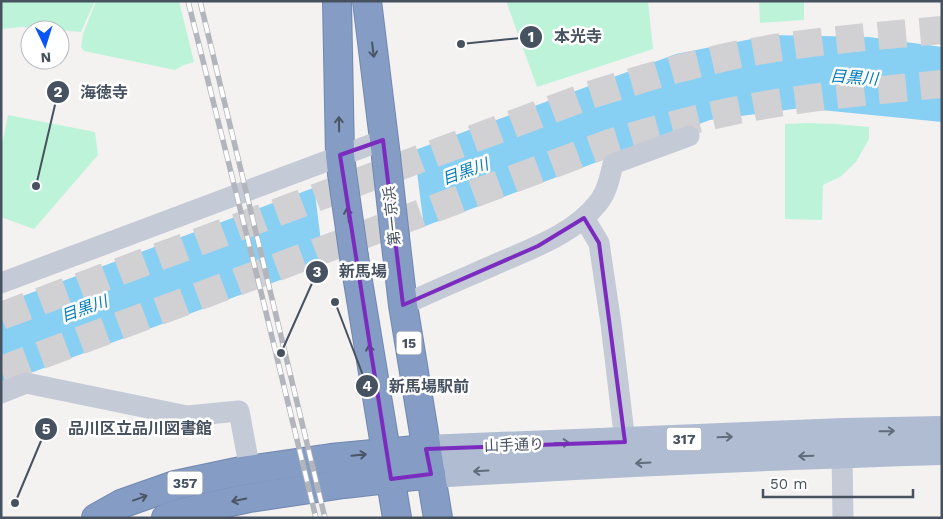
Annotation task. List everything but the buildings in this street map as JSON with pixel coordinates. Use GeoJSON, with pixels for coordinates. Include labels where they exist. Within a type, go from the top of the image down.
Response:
{"type":"FeatureCollection","features":[{"type":"Feature","properties":{"kind":"highway"},"geometry":{"type":"LineString","coordinates":[[337,1],[341,164],[354,257],[397,518]]}},
{"type":"Feature","properties":{"kind":"highway","name":"第一京浜"},"geometry":{"type":"LineString","coordinates":[[367,1],[403,305],[438,518]]}},
{"type":"Feature","properties":{"kind":"highway","name":"山手通り"},"geometry":{"type":"LineString","coordinates":[[96,518],[121,504],[175,485],[250,470],[386,452],[429,462]]}},
{"type":"Feature","properties":{"kind":"highway","name":"山手通り"},"geometry":{"type":"LineString","coordinates":[[166,518],[180,513],[249,498],[391,479],[429,462]]}},
{"type":"Feature","properties":{"kind":"main road","name":"山手通り"},"geometry":{"type":"LineString","coordinates":[[429,462],[625,442],[844,432],[942,430]]}},
{"type":"Feature","properties":{"kind":"main road","name":"山手通り"},"geometry":{"type":"LineString","coordinates":[[429,462],[667,462],[942,451]]}},
{"type":"Feature","properties":{"kind":"street"},"geometry":{"type":"LineString","coordinates":[[403,305],[538,246],[565,232],[584,218],[599,202],[610,181],[613,164],[689,136]]}},
{"type":"Feature","properties":{"kind":"street"},"geometry":{"type":"LineString","coordinates":[[1,283],[384,148]]}},
{"type":"Feature","properties":{"kind":"street"},"geometry":{"type":"LineString","coordinates":[[584,218],[599,243],[612,324],[625,442]]}},
{"type":"Feature","properties":{"kind":"street"},"geometry":{"type":"LineString","coordinates":[[1,393],[26,383],[187,416],[239,411],[250,470]]}},
{"type":"Feature","properties":{"kind":"street"},"geometry":{"type":"LineString","coordinates":[[842,454],[843,518]]}},
{"type":"Feature","properties":{"kind":"highlighted area"},"geometry":{"type":"Polygon","coordinates":[[[383,140],[403,305],[538,246],[584,218],[599,243],[625,442],[426,449],[431,474],[391,479],[340,155],[383,140]]]}},
{"type":"Feature","properties":{"kind":"green space"},"geometry":{"type":"Polygon","coordinates":[[[1,1],[95,1],[81,32],[70,31],[70,20],[20,20],[20,27],[1,29],[1,1]]]}},
{"type":"Feature","properties":{"kind":"green space"},"geometry":{"type":"Polygon","coordinates":[[[96,1],[179,1],[194,62],[175,70],[84,51],[81,47],[83,34],[96,1]]]}},
{"type":"Feature","properties":{"kind":"green space"},"geometry":{"type":"Polygon","coordinates":[[[506,1],[648,1],[653,49],[537,87],[506,1]]]}},
{"type":"Feature","properties":{"kind":"green space"},"geometry":{"type":"Polygon","coordinates":[[[759,1],[804,1],[804,20],[760,23],[759,1]]]}},
{"type":"Feature","properties":{"kind":"green space"},"geometry":{"type":"Polygon","coordinates":[[[8,115],[95,132],[98,155],[34,229],[1,217],[1,146],[8,115]]]}},
{"type":"Feature","properties":{"kind":"green space"},"geometry":{"type":"Polygon","coordinates":[[[808,123],[869,127],[869,139],[856,162],[840,177],[823,185],[822,220],[785,219],[785,124],[808,123]]]}},
{"type":"Feature","properties":{"kind":"water","name":"目黒川"},"geometry":{"type":"Polygon","coordinates":[[[771,35],[869,37],[942,47],[942,122],[801,108],[710,120],[1,384],[1,304],[676,54],[771,35]]]}},
{"type":"Feature","properties":{"kind":"pier"},"geometry":{"type":"Polygon","coordinates":[[[414,148],[424,228],[324,266],[314,185],[414,148]]]}},
{"type":"Feature","properties":{"kind":"tunnel"},"geometry":{"type":"LineString","coordinates":[[1,316],[590,95],[689,66],[749,52],[831,41],[942,30]]}},
{"type":"Feature","properties":{"kind":"tunnel"},"geometry":{"type":"LineString","coordinates":[[1,370],[623,139],[701,118],[759,106],[837,95],[942,84]]}},
{"type":"Feature","properties":{"kind":"railway"},"geometry":{"type":"LineString","coordinates":[[188,1],[316,518]]}},
{"type":"Feature","properties":{"kind":"railway"},"geometry":{"type":"LineString","coordinates":[[200,1],[325,518]]}},
{"type":"Feature","properties":{"kind":"place","name":"本光寺"},"geometry":{"type":"Point","coordinates":[461,44]}},
{"type":"Feature","properties":{"kind":"place","name":"海徳寺"},"geometry":{"type":"Point","coordinates":[36,186]}},
{"type":"Feature","properties":{"kind":"place","name":"新馬場駅前"},"geometry":{"type":"Point","coordinates":[335,302]}},
{"type":"Feature","properties":{"kind":"place","name":"新馬場"},"geometry":{"type":"Point","coordinates":[281,353]}},
{"type":"Feature","properties":{"kind":"place","name":"品川区立品川図書館"},"geometry":{"type":"Point","coordinates":[15,503]}}]}
